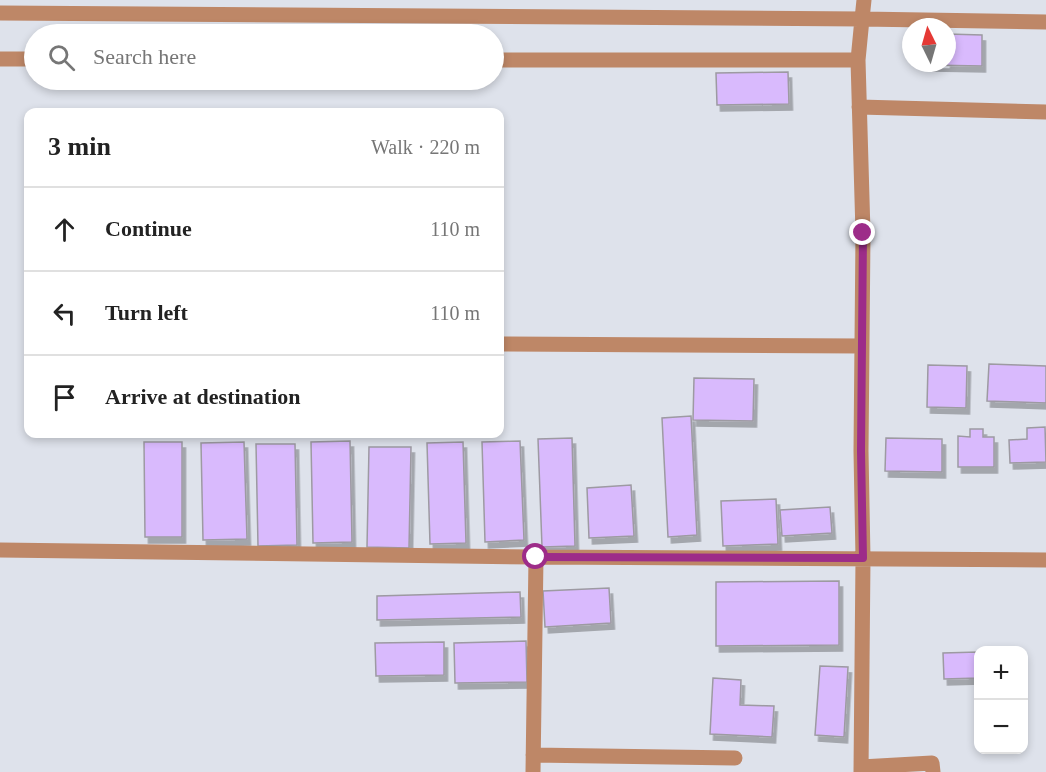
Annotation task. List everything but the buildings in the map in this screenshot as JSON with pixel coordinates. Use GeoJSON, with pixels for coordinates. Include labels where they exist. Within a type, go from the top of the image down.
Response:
{"type":"FeatureCollection","features":[{"type":"Feature","properties":{"kind":"street"},"geometry":{"type":"LineString","coordinates":[[864,0],[858,60],[863,233],[861,769],[932,763],[933,772]]}},
{"type":"Feature","properties":{"kind":"street"},"geometry":{"type":"LineString","coordinates":[[0,13],[1046,22]]}},
{"type":"Feature","properties":{"kind":"street"},"geometry":{"type":"LineString","coordinates":[[0,59],[24,59]]}},
{"type":"Feature","properties":{"kind":"street"},"geometry":{"type":"LineString","coordinates":[[504,60],[858,60]]}},
{"type":"Feature","properties":{"kind":"street"},"geometry":{"type":"LineString","coordinates":[[859,106],[1046,112]]}},
{"type":"Feature","properties":{"kind":"street"},"geometry":{"type":"LineString","coordinates":[[504,344],[861,346]]}},
{"type":"Feature","properties":{"kind":"street"},"geometry":{"type":"LineString","coordinates":[[0,550],[536,557],[1046,560]]}},
{"type":"Feature","properties":{"kind":"street"},"geometry":{"type":"LineString","coordinates":[[533,772],[536,557]]}},
{"type":"Feature","properties":{"kind":"street"},"geometry":{"type":"LineString","coordinates":[[534,755],[735,758]]}},
{"type":"Feature","properties":{"kind":"route"},"geometry":{"type":"LineString","coordinates":[[536,557],[863,558],[861,451],[863,233]]}}]}
